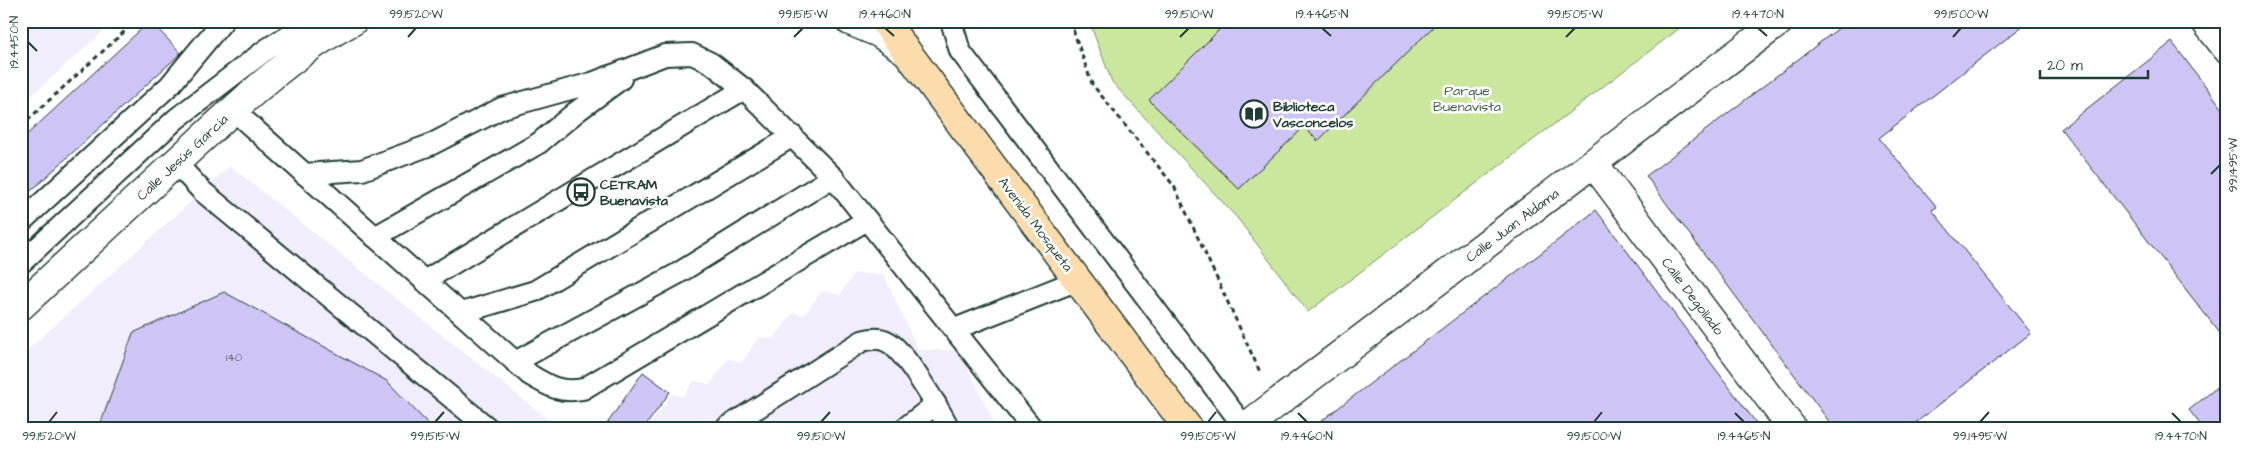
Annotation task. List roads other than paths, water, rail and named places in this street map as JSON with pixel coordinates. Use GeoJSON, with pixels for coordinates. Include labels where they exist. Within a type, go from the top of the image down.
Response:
{"type":"FeatureCollection","features":[{"type":"Feature","properties":{"kind":"main road","name":"Avenida Mosqueta"},"geometry":{"type":"LineString","coordinates":[[884,21],[1188,428]]}},
{"type":"Feature","properties":{"kind":"street","name":"Calle Jesús García"},"geometry":{"type":"LineString","coordinates":[[21,306],[233,110],[286,66],[353,21]]}},
{"type":"Feature","properties":{"kind":"street"},"geometry":{"type":"LineString","coordinates":[[850,21],[879,33],[907,51]]}},
{"type":"Feature","properties":{"kind":"street","name":"Calle Juan Aldama"},"geometry":{"type":"LineString","coordinates":[[1245,428],[1780,21]]}},
{"type":"Feature","properties":{"kind":"street"},"geometry":{"type":"LineString","coordinates":[[2205,21],[2226,48]]}},
{"type":"Feature","properties":{"kind":"street","name":"Calle Degollado"},"geometry":{"type":"LineString","coordinates":[[1594,164],[1792,428]]}},
{"type":"Feature","properties":{"kind":"lane"},"geometry":{"type":"LineString","coordinates":[[21,222],[170,85],[223,21]]}},
{"type":"Feature","properties":{"kind":"lane"},"geometry":{"type":"LineString","coordinates":[[21,263],[176,119],[207,93],[267,49],[311,21]]}},
{"type":"Feature","properties":{"kind":"lane"},"geometry":{"type":"LineString","coordinates":[[951,21],[960,50],[1245,428]]}},
{"type":"Feature","properties":{"kind":"lane"},"geometry":{"type":"LineString","coordinates":[[304,174],[362,170],[430,145],[502,108],[592,82],[665,56],[692,54],[711,63],[744,89],[833,177],[1032,428]]}},
{"type":"Feature","properties":{"kind":"lane"},"geometry":{"type":"LineString","coordinates":[[375,237],[539,143],[576,112],[643,64]]}},
{"type":"Feature","properties":{"kind":"lane"},"geometry":{"type":"LineString","coordinates":[[424,280],[744,89]]}},
{"type":"Feature","properties":{"kind":"lane"},"geometry":{"type":"LineString","coordinates":[[233,110],[515,362],[547,386],[566,392],[583,389],[868,220]]}},
{"type":"Feature","properties":{"kind":"lane"},"geometry":{"type":"LineString","coordinates":[[461,313],[535,291],[792,136]]}},
{"type":"Feature","properties":{"kind":"lane"},"geometry":{"type":"LineString","coordinates":[[176,163],[202,191],[488,428]]}},
{"type":"Feature","properties":{"kind":"lane"},"geometry":{"type":"LineString","coordinates":[[515,362],[677,274],[833,177]]}},
{"type":"Feature","properties":{"kind":"lane"},"geometry":{"type":"LineString","coordinates":[[955,329],[1078,280]]}},
{"type":"Feature","properties":{"kind":"lane"},"geometry":{"type":"LineString","coordinates":[[726,428],[862,341],[875,338],[888,342],[899,351],[936,404],[949,428]]}},
{"type":"Feature","properties":{"kind":"lane"},"geometry":{"type":"LineString","coordinates":[[905,428],[936,404]]}},
{"type":"Feature","properties":{"kind":"place","name":"Biblioteca Vasconcelos"},"geometry":{"type":"Point","coordinates":[1254,114]}},
{"type":"Feature","properties":{"kind":"place","name":"CETRAM Buenavista"},"geometry":{"type":"Point","coordinates":[581,192]}},
{"type":"Feature","properties":{"kind":"park label","name":"Parque Buenavista"},"geometry":{"type":"Point","coordinates":[1467,98]}}]}
